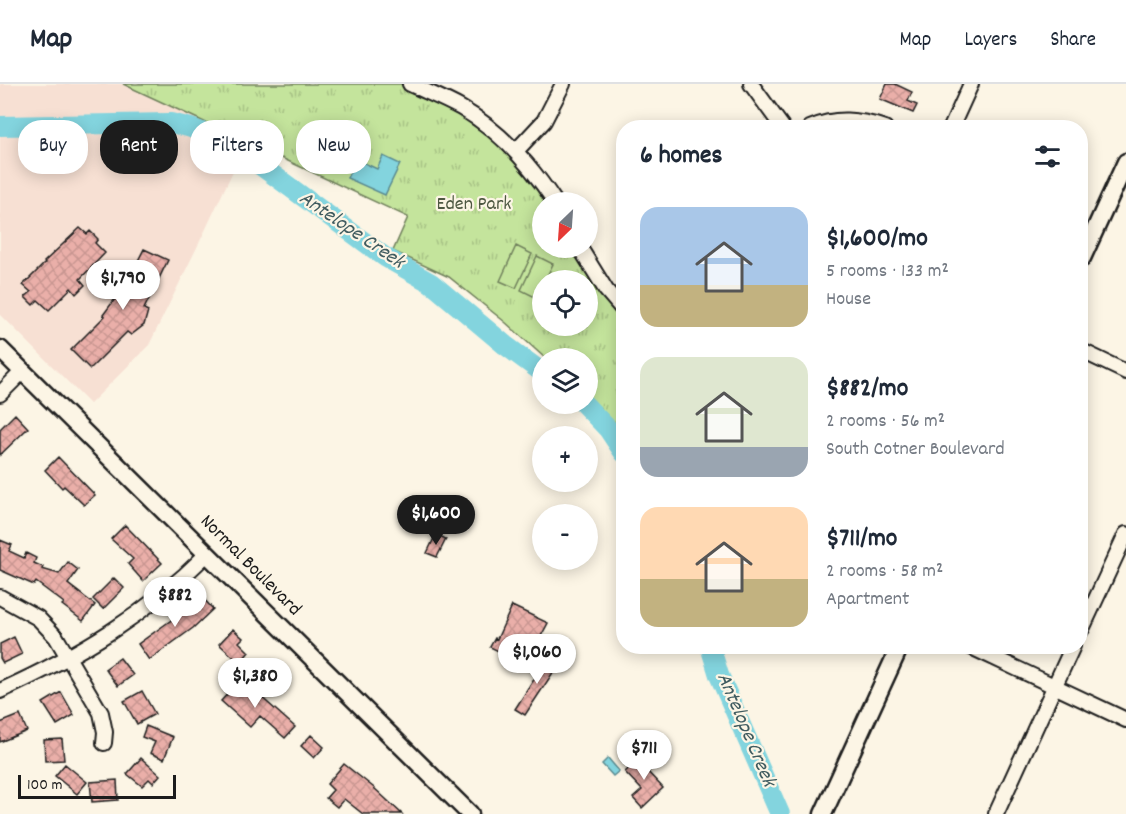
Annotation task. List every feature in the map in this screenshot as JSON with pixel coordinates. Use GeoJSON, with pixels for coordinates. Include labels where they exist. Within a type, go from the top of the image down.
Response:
{"type":"FeatureCollection","features":[{"type":"Feature","properties":{"kind":"main road"},"geometry":{"type":"LineString","coordinates":[[1088,245],[1126,162]]}},
{"type":"Feature","properties":{"kind":"main road","name":"Normal Boulevard"},"geometry":{"type":"LineString","coordinates":[[0,349],[470,814]]}},
{"type":"Feature","properties":{"kind":"main road"},"geometry":{"type":"LineString","coordinates":[[823,814],[896,654]]}},
{"type":"Feature","properties":{"kind":"street"},"geometry":{"type":"LineString","coordinates":[[410,84],[467,112],[500,136],[516,151],[548,192]]}},
{"type":"Feature","properties":{"kind":"street"},"geometry":{"type":"LineString","coordinates":[[516,151],[544,121],[563,84]]}},
{"type":"Feature","properties":{"kind":"street"},"geometry":{"type":"LineString","coordinates":[[751,84],[777,120]]}},
{"type":"Feature","properties":{"kind":"street"},"geometry":{"type":"LineString","coordinates":[[955,120],[971,84]]}},
{"type":"Feature","properties":{"kind":"street"},"geometry":{"type":"LineString","coordinates":[[836,120],[852,120]]}},
{"type":"Feature","properties":{"kind":"street"},"geometry":{"type":"LineString","coordinates":[[586,258],[616,302]]}},
{"type":"Feature","properties":{"kind":"street"},"geometry":{"type":"LineString","coordinates":[[1088,354],[1126,372]]}},
{"type":"Feature","properties":{"kind":"street"},"geometry":{"type":"LineString","coordinates":[[0,394],[22,371]]}},
{"type":"Feature","properties":{"kind":"street"},"geometry":{"type":"LineString","coordinates":[[1088,616],[1126,534]]}},
{"type":"Feature","properties":{"kind":"street"},"geometry":{"type":"LineString","coordinates":[[0,691],[69,658],[118,628],[190,572],[207,554]]}},
{"type":"Feature","properties":{"kind":"street"},"geometry":{"type":"LineString","coordinates":[[0,597],[38,618],[56,637],[102,715],[104,743]]}},
{"type":"Feature","properties":{"kind":"street"},"geometry":{"type":"LineString","coordinates":[[986,654],[1126,720]]}},
{"type":"Feature","properties":{"kind":"street"},"geometry":{"type":"LineString","coordinates":[[996,814],[1069,654]]}},
{"type":"Feature","properties":{"kind":"shaded area"},"geometry":{"type":"Polygon","coordinates":[[[0,84],[123,84],[201,120],[190,120],[190,174],[232,174],[149,345],[90,404],[0,314],[0,84]]]}},
{"type":"Feature","properties":{"kind":"green space","name":"Eden Park"},"geometry":{"type":"Polygon","coordinates":[[[123,84],[410,84],[482,121],[546,192],[532,192],[532,258],[587,258],[595,270],[532,270],[532,336],[598,336],[598,274],[616,300],[616,451],[591,414],[598,414],[598,348],[534,348],[449,277],[393,251],[408,217],[316,174],[371,174],[371,120],[296,120],[296,165],[284,159],[284,120],[200,120],[123,84]]]}},
{"type":"Feature","properties":{"kind":"green space"},"geometry":{"type":"Polygon","coordinates":[[[516,246],[532,254],[516,288],[500,281],[516,246]]]}},
{"type":"Feature","properties":{"kind":"green space"},"geometry":{"type":"Polygon","coordinates":[[[536,258],[553,264],[550,270],[532,270],[532,296],[521,290],[536,258]]]}},
{"type":"Feature","properties":{"kind":"water"},"geometry":{"type":"Polygon","coordinates":[[[383,156],[400,164],[385,195],[347,178],[349,174],[371,174],[371,166],[377,169],[383,156]]]}},
{"type":"Feature","properties":{"kind":"water"},"geometry":{"type":"Polygon","coordinates":[[[608,758],[619,771],[613,776],[602,764],[608,758]]]}},
{"type":"Feature","properties":{"kind":"building"},"geometry":{"type":"Polygon","coordinates":[[[887,84],[895,84],[912,92],[908,101],[917,105],[913,113],[880,99],[887,84]]]}},
{"type":"Feature","properties":{"kind":"building"},"geometry":{"type":"Polygon","coordinates":[[[80,228],[87,234],[90,231],[98,239],[95,243],[105,253],[80,279],[85,285],[76,294],[71,288],[49,310],[38,300],[33,305],[25,297],[31,292],[23,285],[80,228]]]}},
{"type":"Feature","properties":{"kind":"building"},"geometry":{"type":"Polygon","coordinates":[[[144,249],[168,260],[144,309],[148,311],[144,325],[131,335],[127,332],[90,369],[71,350],[105,316],[103,315],[122,292],[144,249]]]}},
{"type":"Feature","properties":{"kind":"building"},"geometry":{"type":"Polygon","coordinates":[[[15,414],[28,428],[0,455],[0,429],[15,414]]]}},
{"type":"Feature","properties":{"kind":"building"},"geometry":{"type":"Polygon","coordinates":[[[58,457],[95,495],[84,505],[64,486],[62,488],[45,470],[58,457]]]}},
{"type":"Feature","properties":{"kind":"building"},"geometry":{"type":"Polygon","coordinates":[[[125,525],[162,563],[143,581],[128,564],[133,559],[111,539],[125,525]]]}},
{"type":"Feature","properties":{"kind":"building"},"geometry":{"type":"Polygon","coordinates":[[[436,534],[446,539],[437,557],[427,553],[436,534]]]}},
{"type":"Feature","properties":{"kind":"building"},"geometry":{"type":"Polygon","coordinates":[[[0,540],[12,545],[9,551],[24,558],[26,553],[36,558],[34,563],[43,567],[42,569],[59,574],[68,562],[78,570],[68,584],[95,605],[83,621],[36,582],[34,585],[0,570],[0,540]]]}},
{"type":"Feature","properties":{"kind":"building"},"geometry":{"type":"Polygon","coordinates":[[[114,578],[124,588],[103,609],[93,599],[114,578]]]}},
{"type":"Feature","properties":{"kind":"building"},"geometry":{"type":"Polygon","coordinates":[[[201,596],[213,609],[193,628],[149,660],[138,644],[201,596]]]}},
{"type":"Feature","properties":{"kind":"building"},"geometry":{"type":"Polygon","coordinates":[[[512,606],[548,623],[526,664],[490,647],[495,638],[497,639],[512,606]]]}},
{"type":"Feature","properties":{"kind":"building"},"geometry":{"type":"Polygon","coordinates":[[[233,629],[243,638],[239,642],[249,652],[240,663],[219,644],[233,629]]]}},
{"type":"Feature","properties":{"kind":"building"},"geometry":{"type":"Polygon","coordinates":[[[14,637],[22,654],[3,663],[0,658],[0,644],[14,637]]]}},
{"type":"Feature","properties":{"kind":"building"},"geometry":{"type":"Polygon","coordinates":[[[549,656],[560,662],[525,715],[515,709],[549,656]]]}},
{"type":"Feature","properties":{"kind":"building"},"geometry":{"type":"Polygon","coordinates":[[[120,658],[133,675],[118,686],[105,669],[120,658]]]}},
{"type":"Feature","properties":{"kind":"building"},"geometry":{"type":"Polygon","coordinates":[[[241,679],[295,727],[285,738],[260,716],[250,727],[221,701],[241,679]]]}},
{"type":"Feature","properties":{"kind":"building"},"geometry":{"type":"Polygon","coordinates":[[[142,691],[155,714],[137,724],[124,701],[142,691]]]}},
{"type":"Feature","properties":{"kind":"building"},"geometry":{"type":"Polygon","coordinates":[[[61,692],[74,715],[57,725],[43,703],[61,692]]]}},
{"type":"Feature","properties":{"kind":"building"},"geometry":{"type":"Polygon","coordinates":[[[20,715],[27,731],[0,742],[0,723],[20,715]]]}},
{"type":"Feature","properties":{"kind":"building"},"geometry":{"type":"Polygon","coordinates":[[[146,726],[173,737],[164,759],[150,753],[155,742],[142,737],[146,726]]]}},
{"type":"Feature","properties":{"kind":"building"},"geometry":{"type":"Polygon","coordinates":[[[311,735],[324,747],[314,758],[301,746],[311,735]]]}},
{"type":"Feature","properties":{"kind":"building"},"geometry":{"type":"Polygon","coordinates":[[[62,739],[64,760],[45,761],[44,740],[62,739]]]}},
{"type":"Feature","properties":{"kind":"building"},"geometry":{"type":"Polygon","coordinates":[[[646,753],[654,762],[646,770],[663,788],[642,808],[633,798],[642,790],[625,772],[646,753]]]}},
{"type":"Feature","properties":{"kind":"building"},"geometry":{"type":"Polygon","coordinates":[[[141,758],[160,775],[153,783],[149,779],[142,786],[127,774],[141,758]]]}},
{"type":"Feature","properties":{"kind":"building"},"geometry":{"type":"Polygon","coordinates":[[[65,764],[87,782],[77,794],[55,776],[65,764]]]}},
{"type":"Feature","properties":{"kind":"building"},"geometry":{"type":"Polygon","coordinates":[[[344,764],[402,814],[363,814],[344,799],[337,807],[326,798],[333,790],[327,784],[344,764]]]}},
{"type":"Feature","properties":{"kind":"building"},"geometry":{"type":"Polygon","coordinates":[[[117,780],[118,800],[92,802],[90,782],[117,780]]]}},
{"type":"Feature","properties":{"kind":"waterway","name":"Antelope Creek"},"geometry":{"type":"LineString","coordinates":[[0,126],[171,123],[214,136],[238,149],[385,257],[431,283],[532,365]]}},
{"type":"Feature","properties":{"kind":"waterway","name":"Antelope Creek"},"geometry":{"type":"LineString","coordinates":[[594,414],[616,441]]}},
{"type":"Feature","properties":{"kind":"waterway","name":"Antelope Creek"},"geometry":{"type":"LineString","coordinates":[[712,654],[719,675],[780,814]]}}]}
